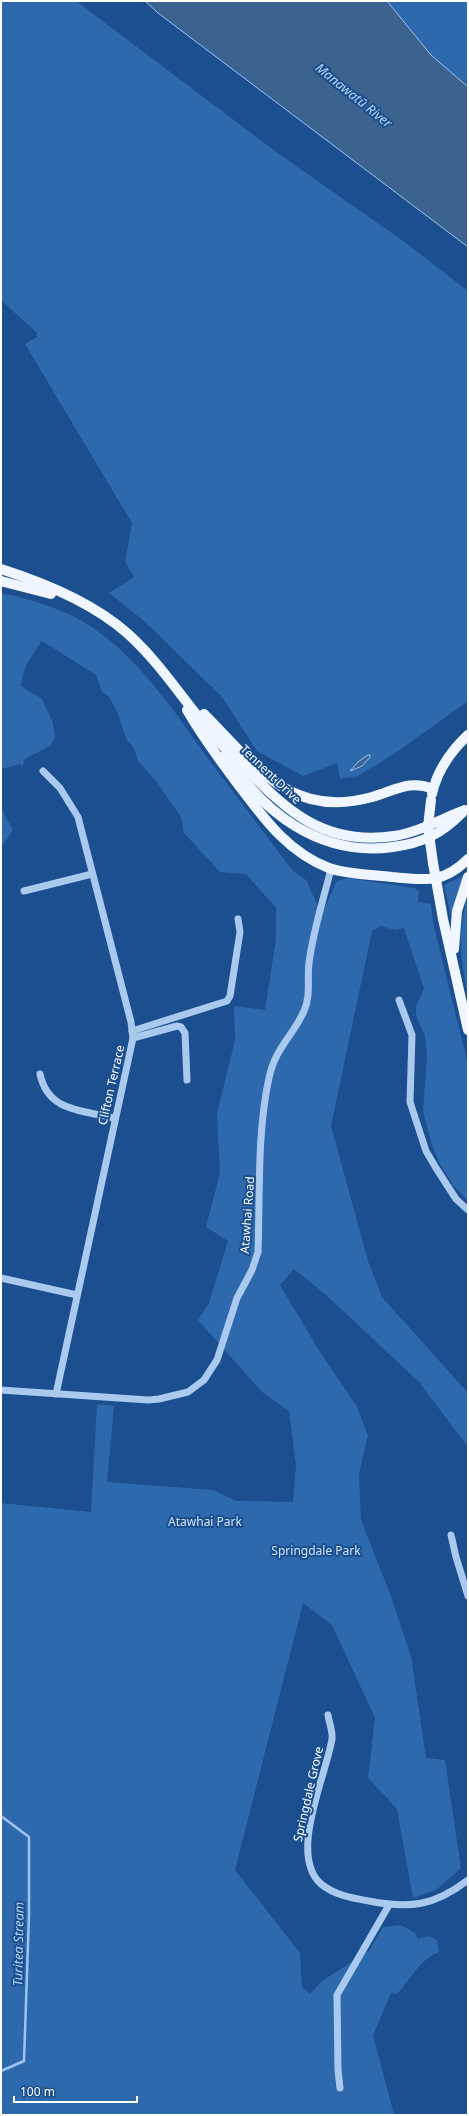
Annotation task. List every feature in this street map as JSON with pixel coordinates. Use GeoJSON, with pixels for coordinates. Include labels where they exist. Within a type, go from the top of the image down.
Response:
{"type":"FeatureCollection","features":[{"type":"Feature","properties":{"kind":"main road","name":"Tennent Drive"},"geometry":{"type":"LineString","coordinates":[[1,569],[44,585],[84,603],[126,633],[173,684],[221,744],[238,774],[265,805],[300,830],[318,839],[338,845],[372,849],[402,846],[417,842],[447,828],[466,809]]}},
{"type":"Feature","properties":{"kind":"main road","name":"Tennent Drive"},"geometry":{"type":"LineString","coordinates":[[1,581],[84,603]]}},
{"type":"Feature","properties":{"kind":"main road"},"geometry":{"type":"LineString","coordinates":[[173,684],[263,774],[280,787],[300,796],[324,802],[352,801],[410,784],[421,784],[433,789]]}},
{"type":"Feature","properties":{"kind":"main road"},"geometry":{"type":"LineString","coordinates":[[173,684],[202,738],[272,828],[298,852],[331,869],[415,879],[443,878],[454,872],[468,860]]}},
{"type":"Feature","properties":{"kind":"main road"},"geometry":{"type":"LineString","coordinates":[[468,735],[456,747],[442,767],[433,789],[428,827],[433,863],[454,971],[468,1030]]}},
{"type":"Feature","properties":{"kind":"main road"},"geometry":{"type":"LineString","coordinates":[[454,971],[455,926],[461,897],[468,877]]}},
{"type":"Feature","properties":{"kind":"street","name":"Clifton Terrace"},"geometry":{"type":"LineString","coordinates":[[44,771],[60,788],[78,817],[132,1034],[56,1394]]}},
{"type":"Feature","properties":{"kind":"street","name":"Atawhai Road"},"geometry":{"type":"LineString","coordinates":[[1,1390],[148,1400],[176,1396],[188,1392],[204,1380],[217,1360],[238,1298],[252,1270],[258,1252],[264,1110],[269,1076],[277,1053],[304,1011],[308,996],[308,964],[316,920],[331,869]]}},
{"type":"Feature","properties":{"kind":"street"},"geometry":{"type":"LineString","coordinates":[[24,891],[92,874]]}},
{"type":"Feature","properties":{"kind":"street"},"geometry":{"type":"LineString","coordinates":[[132,1034],[227,1001],[230,996],[240,932],[238,919]]}},
{"type":"Feature","properties":{"kind":"street"},"geometry":{"type":"LineString","coordinates":[[399,1000],[412,1035],[410,1102],[426,1151],[447,1187],[468,1210]]}},
{"type":"Feature","properties":{"kind":"street"},"geometry":{"type":"LineString","coordinates":[[132,1034],[177,1026],[181,1027],[185,1033],[187,1080]]}},
{"type":"Feature","properties":{"kind":"street"},"geometry":{"type":"LineString","coordinates":[[40,1074],[44,1090],[48,1096],[60,1105],[114,1118]]}},
{"type":"Feature","properties":{"kind":"street"},"geometry":{"type":"LineString","coordinates":[[1,1278],[77,1295]]}},
{"type":"Feature","properties":{"kind":"street"},"geometry":{"type":"LineString","coordinates":[[451,1535],[468,1596]]}},
{"type":"Feature","properties":{"kind":"street","name":"Springdale Grove"},"geometry":{"type":"LineString","coordinates":[[328,1715],[332,1738],[306,1845],[310,1867],[320,1883],[338,1894],[389,1905],[415,1905],[436,1900],[468,1880]]}},
{"type":"Feature","properties":{"kind":"street"},"geometry":{"type":"LineString","coordinates":[[340,2088],[338,2070],[337,1995],[389,1905]]}},
{"type":"Feature","properties":{"kind":"green space"},"geometry":{"type":"Polygon","coordinates":[[[1,1],[76,1],[279,154],[406,243],[468,291],[468,701],[394,754],[358,776],[340,779],[337,763],[303,776],[257,751],[222,697],[143,620],[109,593],[134,577],[125,562],[132,523],[25,344],[37,337],[37,333],[1,300],[1,1]]]}},
{"type":"Feature","properties":{"kind":"green space"},"geometry":{"type":"Polygon","coordinates":[[[387,1],[468,1],[468,87],[431,55],[387,1]]]}},
{"type":"Feature","properties":{"kind":"green space"},"geometry":{"type":"Polygon","coordinates":[[[1,593],[26,599],[62,611],[74,617],[96,630],[129,658],[158,690],[293,871],[306,880],[318,906],[325,907],[337,881],[348,878],[414,888],[419,891],[418,902],[431,904],[433,923],[468,1064],[468,1201],[453,1185],[440,1164],[432,1145],[423,1111],[427,1056],[425,1036],[416,1016],[416,1006],[424,989],[404,928],[395,930],[381,926],[372,931],[331,1126],[368,1261],[382,1297],[468,1393],[468,1447],[419,1382],[326,1295],[294,1269],[280,1285],[320,1352],[356,1405],[368,1435],[359,1474],[361,1520],[392,1599],[411,1656],[426,1758],[445,1760],[461,1868],[436,1890],[413,1898],[397,1809],[368,1778],[375,1718],[332,1625],[303,1603],[235,1870],[300,1953],[302,1987],[310,1994],[322,1981],[369,1951],[383,1927],[401,1925],[415,1933],[418,1939],[429,1936],[437,1940],[439,1952],[426,1960],[416,1970],[397,1994],[391,1993],[373,2035],[394,2115],[1,2115],[1,1503],[91,1512],[97,1404],[114,1406],[107,1482],[213,1490],[236,1501],[293,1502],[296,1465],[289,1411],[262,1392],[198,1320],[209,1303],[228,1241],[206,1227],[220,1173],[217,1114],[235,1040],[234,1006],[265,1010],[276,939],[276,908],[246,874],[220,872],[184,833],[181,817],[156,781],[138,761],[134,748],[127,740],[117,712],[109,697],[102,692],[96,675],[42,641],[25,668],[21,686],[42,699],[53,723],[55,738],[50,746],[25,759],[22,768],[21,764],[1,769],[1,593]]]}},
{"type":"Feature","properties":{"kind":"green space"},"geometry":{"type":"Polygon","coordinates":[[[1,808],[13,830],[1,847],[1,808]]]}},
{"type":"Feature","properties":{"kind":"green space"},"geometry":{"type":"Polygon","coordinates":[[[468,869],[459,896],[453,925],[444,885],[461,877],[468,869]]]}},
{"type":"Feature","properties":{"kind":"green space"},"geometry":{"type":"Polygon","coordinates":[[[468,894],[468,996],[463,969],[461,933],[468,894]]]}},
{"type":"Feature","properties":{"kind":"water","name":"Manawatū River"},"geometry":{"type":"Polygon","coordinates":[[[145,1],[387,1],[431,55],[468,87],[468,247],[158,13],[145,1]]]}},
{"type":"Feature","properties":{"kind":"water"},"geometry":{"type":"Polygon","coordinates":[[[370,755],[370,757],[362,766],[350,771],[358,762],[370,755]]]}},
{"type":"Feature","properties":{"kind":"waterway","name":"Turitea Stream"},"geometry":{"type":"LineString","coordinates":[[1,1816],[29,1837],[29,1915],[24,2061],[1,2071]]}},
{"type":"Feature","properties":{"kind":"park label","name":"Atawhai Park"},"geometry":{"type":"Point","coordinates":[205,1521]}},
{"type":"Feature","properties":{"kind":"park label","name":"Springdale Park"},"geometry":{"type":"Point","coordinates":[316,1550]}}]}
